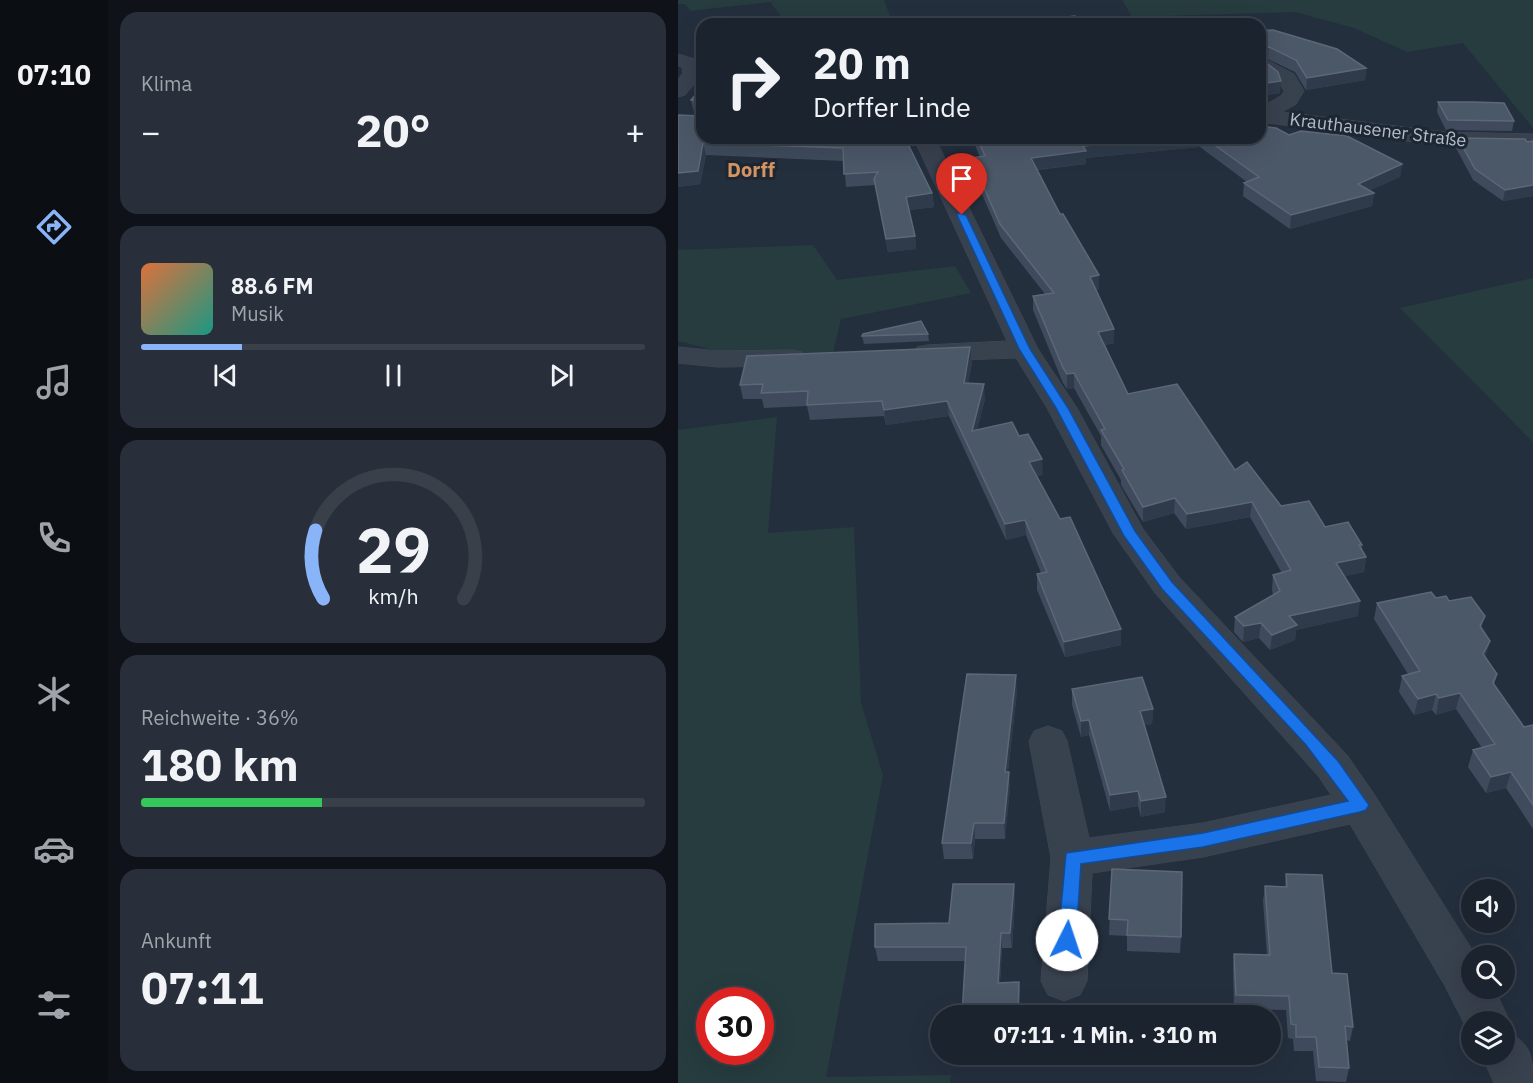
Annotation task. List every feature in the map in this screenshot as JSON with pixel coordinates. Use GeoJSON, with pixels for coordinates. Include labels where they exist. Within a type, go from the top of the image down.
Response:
{"type":"FeatureCollection","features":[{"type":"Feature","properties":{"kind":"street"},"geometry":{"type":"LineString","coordinates":[[678,60],[691,64],[693,74],[682,96]]}},
{"type":"Feature","properties":{"kind":"street"},"geometry":{"type":"LineString","coordinates":[[1266,113],[1289,100],[1294,91],[1287,78],[1269,67]]}},
{"type":"Feature","properties":{"kind":"street","name":"Krauthausener Straße"},"geometry":{"type":"LineString","coordinates":[[1266,117],[1445,139],[1533,141]]}},
{"type":"Feature","properties":{"kind":"street"},"geometry":{"type":"LineString","coordinates":[[927,144],[1024,349],[1062,408],[1129,533],[1167,585],[1313,744],[1360,805],[1461,972],[1481,1011]]}},
{"type":"Feature","properties":{"kind":"street"},"geometry":{"type":"LineString","coordinates":[[905,354],[1024,349]]}},
{"type":"Feature","properties":{"kind":"street"},"geometry":{"type":"LineString","coordinates":[[678,355],[718,359],[822,357]]}},
{"type":"Feature","properties":{"kind":"street"},"geometry":{"type":"LineString","coordinates":[[1048,741],[1072,858],[1064,981]]}},
{"type":"Feature","properties":{"kind":"street"},"geometry":{"type":"LineString","coordinates":[[1072,858],[1203,840],[1360,805]]}},
{"type":"Feature","properties":{"kind":"street"},"geometry":{"type":"LineString","coordinates":[[1510,1065],[1520,1083]]}},
{"type":"Feature","properties":{"kind":"green space"},"geometry":{"type":"Polygon","coordinates":[[[678,0],[884,0],[891,18],[782,18],[770,2],[691,11],[685,4],[678,4],[678,0]]]}},
{"type":"Feature","properties":{"kind":"green space"},"geometry":{"type":"Polygon","coordinates":[[[1122,0],[1533,0],[1533,128],[1463,43],[1407,52],[1354,28],[1295,12],[1132,17],[1122,0]]]}},
{"type":"Feature","properties":{"kind":"green space"},"geometry":{"type":"Polygon","coordinates":[[[813,245],[837,280],[955,266],[971,293],[841,319],[833,353],[729,354],[678,341],[678,250],[813,245]]]}},
{"type":"Feature","properties":{"kind":"green space"},"geometry":{"type":"Polygon","coordinates":[[[1533,278],[1533,442],[1400,308],[1533,278]]]}},
{"type":"Feature","properties":{"kind":"green space"},"geometry":{"type":"Polygon","coordinates":[[[777,417],[768,533],[854,527],[861,703],[883,775],[826,1077],[951,1075],[950,1083],[678,1083],[678,430],[777,417]]]}},
{"type":"Feature","properties":{"kind":"building"},"geometry":{"type":"Polygon","coordinates":[[[1273,30],[1337,49],[1366,68],[1307,78],[1296,60],[1269,47],[1266,48],[1266,31],[1273,30]]]}},
{"type":"Feature","properties":{"kind":"building"},"geometry":{"type":"Polygon","coordinates":[[[1266,63],[1278,72],[1281,81],[1266,83],[1266,63]]]}},
{"type":"Feature","properties":{"kind":"building"},"geometry":{"type":"Polygon","coordinates":[[[1438,102],[1504,103],[1514,121],[1448,120],[1438,102]]]}},
{"type":"Feature","properties":{"kind":"building"},"geometry":{"type":"Polygon","coordinates":[[[678,115],[696,116],[696,144],[703,144],[698,171],[678,173],[678,115]]]}},
{"type":"Feature","properties":{"kind":"building"},"geometry":{"type":"Polygon","coordinates":[[[1266,127],[1276,128],[1289,135],[1301,131],[1347,136],[1402,164],[1358,184],[1374,193],[1291,215],[1244,183],[1259,177],[1213,144],[1266,144],[1266,127]]]}},
{"type":"Feature","properties":{"kind":"building"},"geometry":{"type":"Polygon","coordinates":[[[1458,138],[1533,141],[1533,185],[1505,190],[1475,169],[1458,138]]]}},
{"type":"Feature","properties":{"kind":"building"},"geometry":{"type":"Polygon","coordinates":[[[731,144],[908,144],[932,193],[906,197],[915,236],[886,239],[874,179],[878,172],[844,174],[843,148],[731,144]]]}},
{"type":"Feature","properties":{"kind":"building"},"geometry":{"type":"Polygon","coordinates":[[[980,144],[1103,144],[1083,146],[1086,151],[1031,158],[1060,214],[1063,214],[1099,275],[1090,277],[1114,329],[1098,332],[1128,394],[1177,384],[1235,470],[1247,462],[1281,506],[1309,501],[1325,527],[1348,522],[1362,545],[1359,545],[1366,557],[1336,563],[1360,601],[1289,616],[1297,625],[1272,635],[1261,623],[1244,626],[1235,617],[1280,591],[1273,575],[1291,570],[1252,502],[1187,514],[1175,498],[1143,507],[1101,430],[1105,429],[1074,373],[1067,374],[1063,368],[1033,296],[1054,293],[1000,224],[971,158],[985,156],[980,144]]]}},
{"type":"Feature","properties":{"kind":"building"},"geometry":{"type":"Polygon","coordinates":[[[921,321],[928,334],[862,336],[863,334],[921,321]]]}},
{"type":"Feature","properties":{"kind":"building"},"geometry":{"type":"Polygon","coordinates":[[[970,347],[964,383],[984,384],[972,431],[1012,422],[1019,436],[1028,434],[1042,459],[1029,462],[1060,519],[1070,517],[1121,629],[1064,642],[1037,574],[1047,572],[1025,520],[1005,524],[947,401],[884,410],[882,401],[807,405],[808,391],[761,393],[763,384],[740,385],[747,356],[970,347]]]}},
{"type":"Feature","properties":{"kind":"building"},"geometry":{"type":"Polygon","coordinates":[[[1431,592],[1436,598],[1446,596],[1449,601],[1471,597],[1485,616],[1480,626],[1490,641],[1483,654],[1497,674],[1493,683],[1524,727],[1533,725],[1533,805],[1511,772],[1491,777],[1473,750],[1495,744],[1460,693],[1439,698],[1436,694],[1418,699],[1402,676],[1420,671],[1377,603],[1431,592]]]}},
{"type":"Feature","properties":{"kind":"building"},"geometry":{"type":"Polygon","coordinates":[[[967,674],[1016,675],[1005,772],[1009,772],[1004,823],[974,823],[971,843],[942,843],[967,674]]]}},
{"type":"Feature","properties":{"kind":"building"},"geometry":{"type":"Polygon","coordinates":[[[1142,677],[1153,709],[1140,711],[1166,797],[1141,801],[1138,791],[1110,795],[1089,720],[1081,721],[1072,689],[1142,677]]]}},
{"type":"Feature","properties":{"kind":"building"},"geometry":{"type":"Polygon","coordinates":[[[1112,869],[1182,872],[1181,937],[1127,935],[1128,920],[1109,919],[1112,869]]]}},
{"type":"Feature","properties":{"kind":"building"},"geometry":{"type":"Polygon","coordinates":[[[1286,874],[1322,875],[1332,973],[1347,974],[1353,1027],[1345,1026],[1349,1068],[1319,1067],[1316,1037],[1296,1037],[1296,1025],[1291,1024],[1289,996],[1236,995],[1234,954],[1270,955],[1265,886],[1287,887],[1286,874]]]}},
{"type":"Feature","properties":{"kind":"building"},"geometry":{"type":"Polygon","coordinates":[[[953,884],[1014,884],[1010,933],[1001,933],[998,983],[1019,982],[1018,1005],[963,1005],[966,947],[875,947],[875,924],[949,923],[953,884]]]}},
{"type":"Feature","properties":{"kind":"district","name":"Dorff"},"geometry":{"type":"Point","coordinates":[751,170]}},
{"type":"Feature","properties":{"kind":"route"},"geometry":{"type":"LineString","coordinates":[[962,215],[1024,349],[1062,408],[1129,533],[1167,585],[1333,766],[1360,805],[1203,840],[1072,858],[1067,940]]}}]}
